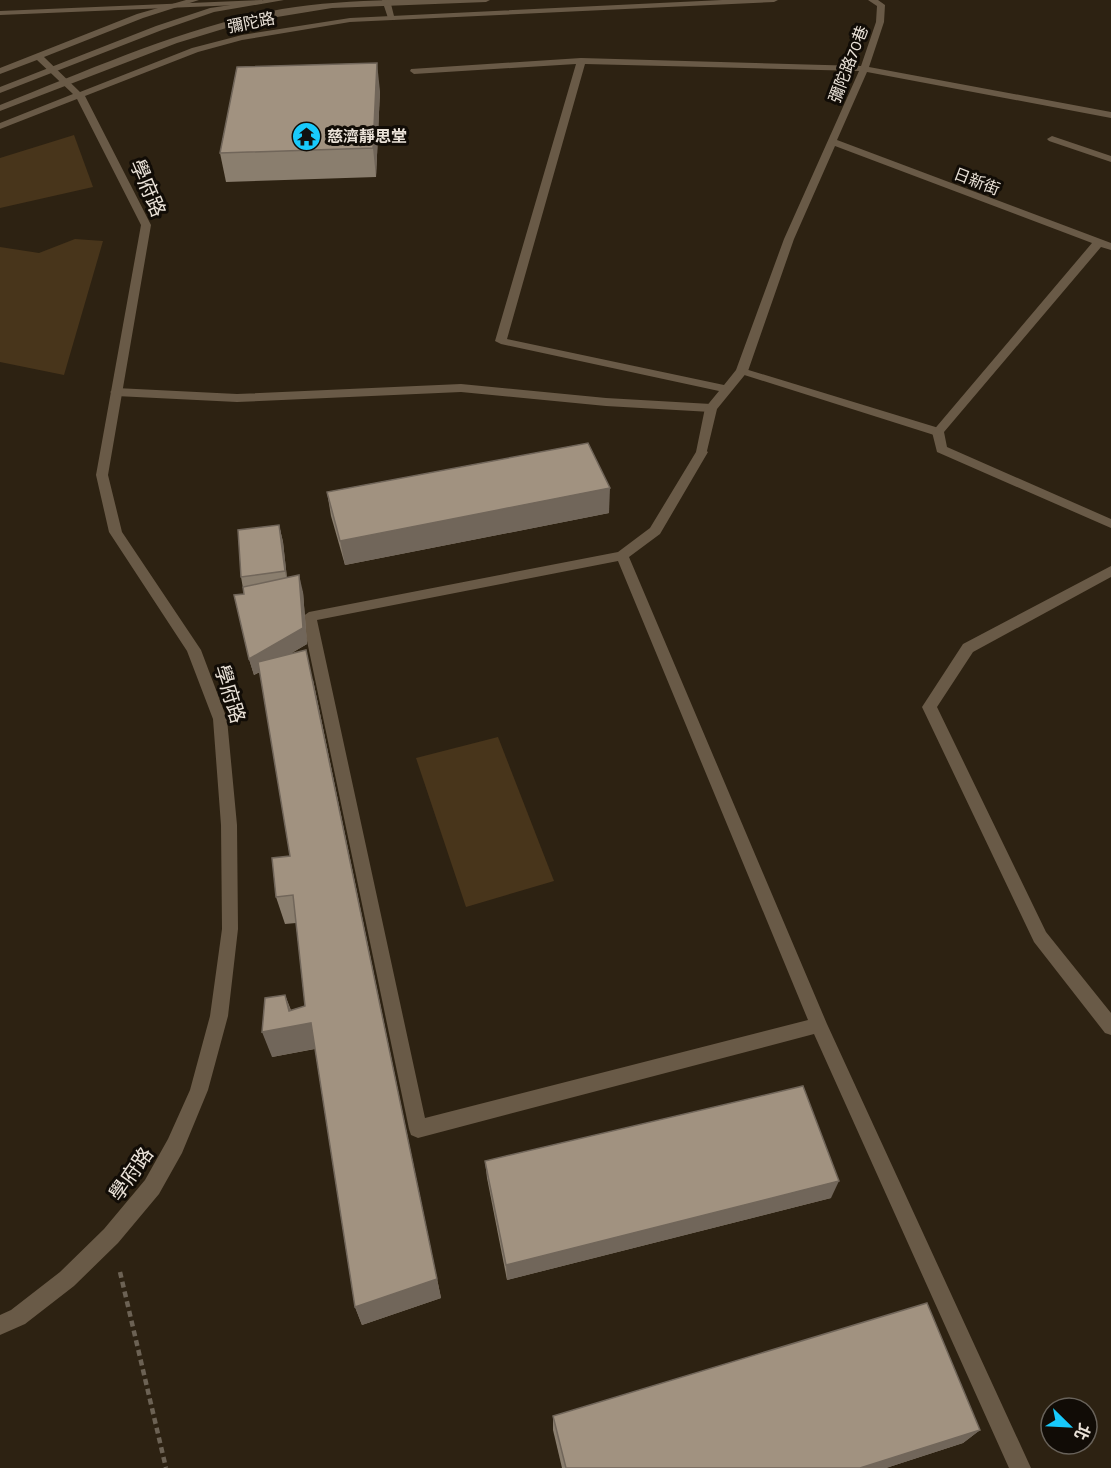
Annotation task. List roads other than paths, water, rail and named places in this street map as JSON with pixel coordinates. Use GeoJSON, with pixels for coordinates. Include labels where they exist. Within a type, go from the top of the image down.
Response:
{"type":"FeatureCollection","features":[{"type":"Feature","properties":{"kind":"street"},"geometry":{"type":"LineString","coordinates":[[0,71],[174,5],[195,0]]}},
{"type":"Feature","properties":{"kind":"street","name":"彌陀路"},"geometry":{"type":"LineString","coordinates":[[0,90],[170,24],[213,10],[280,0]]}},
{"type":"Feature","properties":{"kind":"street","name":"彌陀路"},"geometry":{"type":"LineString","coordinates":[[0,108],[175,40],[282,12],[387,2],[486,0]]}},
{"type":"Feature","properties":{"kind":"street","name":"彌陀路"},"geometry":{"type":"LineString","coordinates":[[0,126],[81,97],[195,50],[242,38],[350,20],[774,0]]}},
{"type":"Feature","properties":{"kind":"street","name":"彌陀路70巷"},"geometry":{"type":"LineString","coordinates":[[742,371],[789,239],[864,69],[880,22],[881,5],[872,0]]}},
{"type":"Feature","properties":{"kind":"street"},"geometry":{"type":"LineString","coordinates":[[0,13],[262,2]]}},
{"type":"Feature","properties":{"kind":"street"},"geometry":{"type":"LineString","coordinates":[[387,2],[392,18]]}},
{"type":"Feature","properties":{"kind":"street","name":"學府路"},"geometry":{"type":"LineString","coordinates":[[0,1325],[18,1317],[67,1279],[111,1236],[152,1187],[176,1146],[199,1090],[219,1016],[230,929],[229,825],[220,719],[194,650],[116,532],[102,475],[146,225],[81,97],[38,56]]}},
{"type":"Feature","properties":{"kind":"street"},"geometry":{"type":"LineString","coordinates":[[581,61],[501,340],[725,389]]}},
{"type":"Feature","properties":{"kind":"street"},"geometry":{"type":"LineString","coordinates":[[414,71],[581,61],[864,69],[1111,115]]}},
{"type":"Feature","properties":{"kind":"street"},"geometry":{"type":"LineString","coordinates":[[1052,139],[1111,159]]}},
{"type":"Feature","properties":{"kind":"street","name":"日新街"},"geometry":{"type":"LineString","coordinates":[[833,142],[1105,244]]}},
{"type":"Feature","properties":{"kind":"street"},"geometry":{"type":"LineString","coordinates":[[938,432],[1105,244]]}},
{"type":"Feature","properties":{"kind":"street"},"geometry":{"type":"LineString","coordinates":[[819,1025],[418,1130],[309,617],[622,556],[655,531],[702,452],[711,408],[742,371],[938,432]]}},
{"type":"Feature","properties":{"kind":"street"},"geometry":{"type":"LineString","coordinates":[[116,392],[237,398],[461,388],[606,402],[711,408]]}},
{"type":"Feature","properties":{"kind":"street"},"geometry":{"type":"LineString","coordinates":[[938,432],[941,449],[1111,524]]}},
{"type":"Feature","properties":{"kind":"street"},"geometry":{"type":"LineString","coordinates":[[622,556],[819,1025],[1020,1468]]}},
{"type":"Feature","properties":{"kind":"street"},"geometry":{"type":"LineString","coordinates":[[1111,571],[968,648],[929,707],[1040,937],[1111,1027]]}},
{"type":"Feature","properties":{"kind":"place","name":"慈濟靜思堂"},"geometry":{"type":"Point","coordinates":[306,136]}}]}
